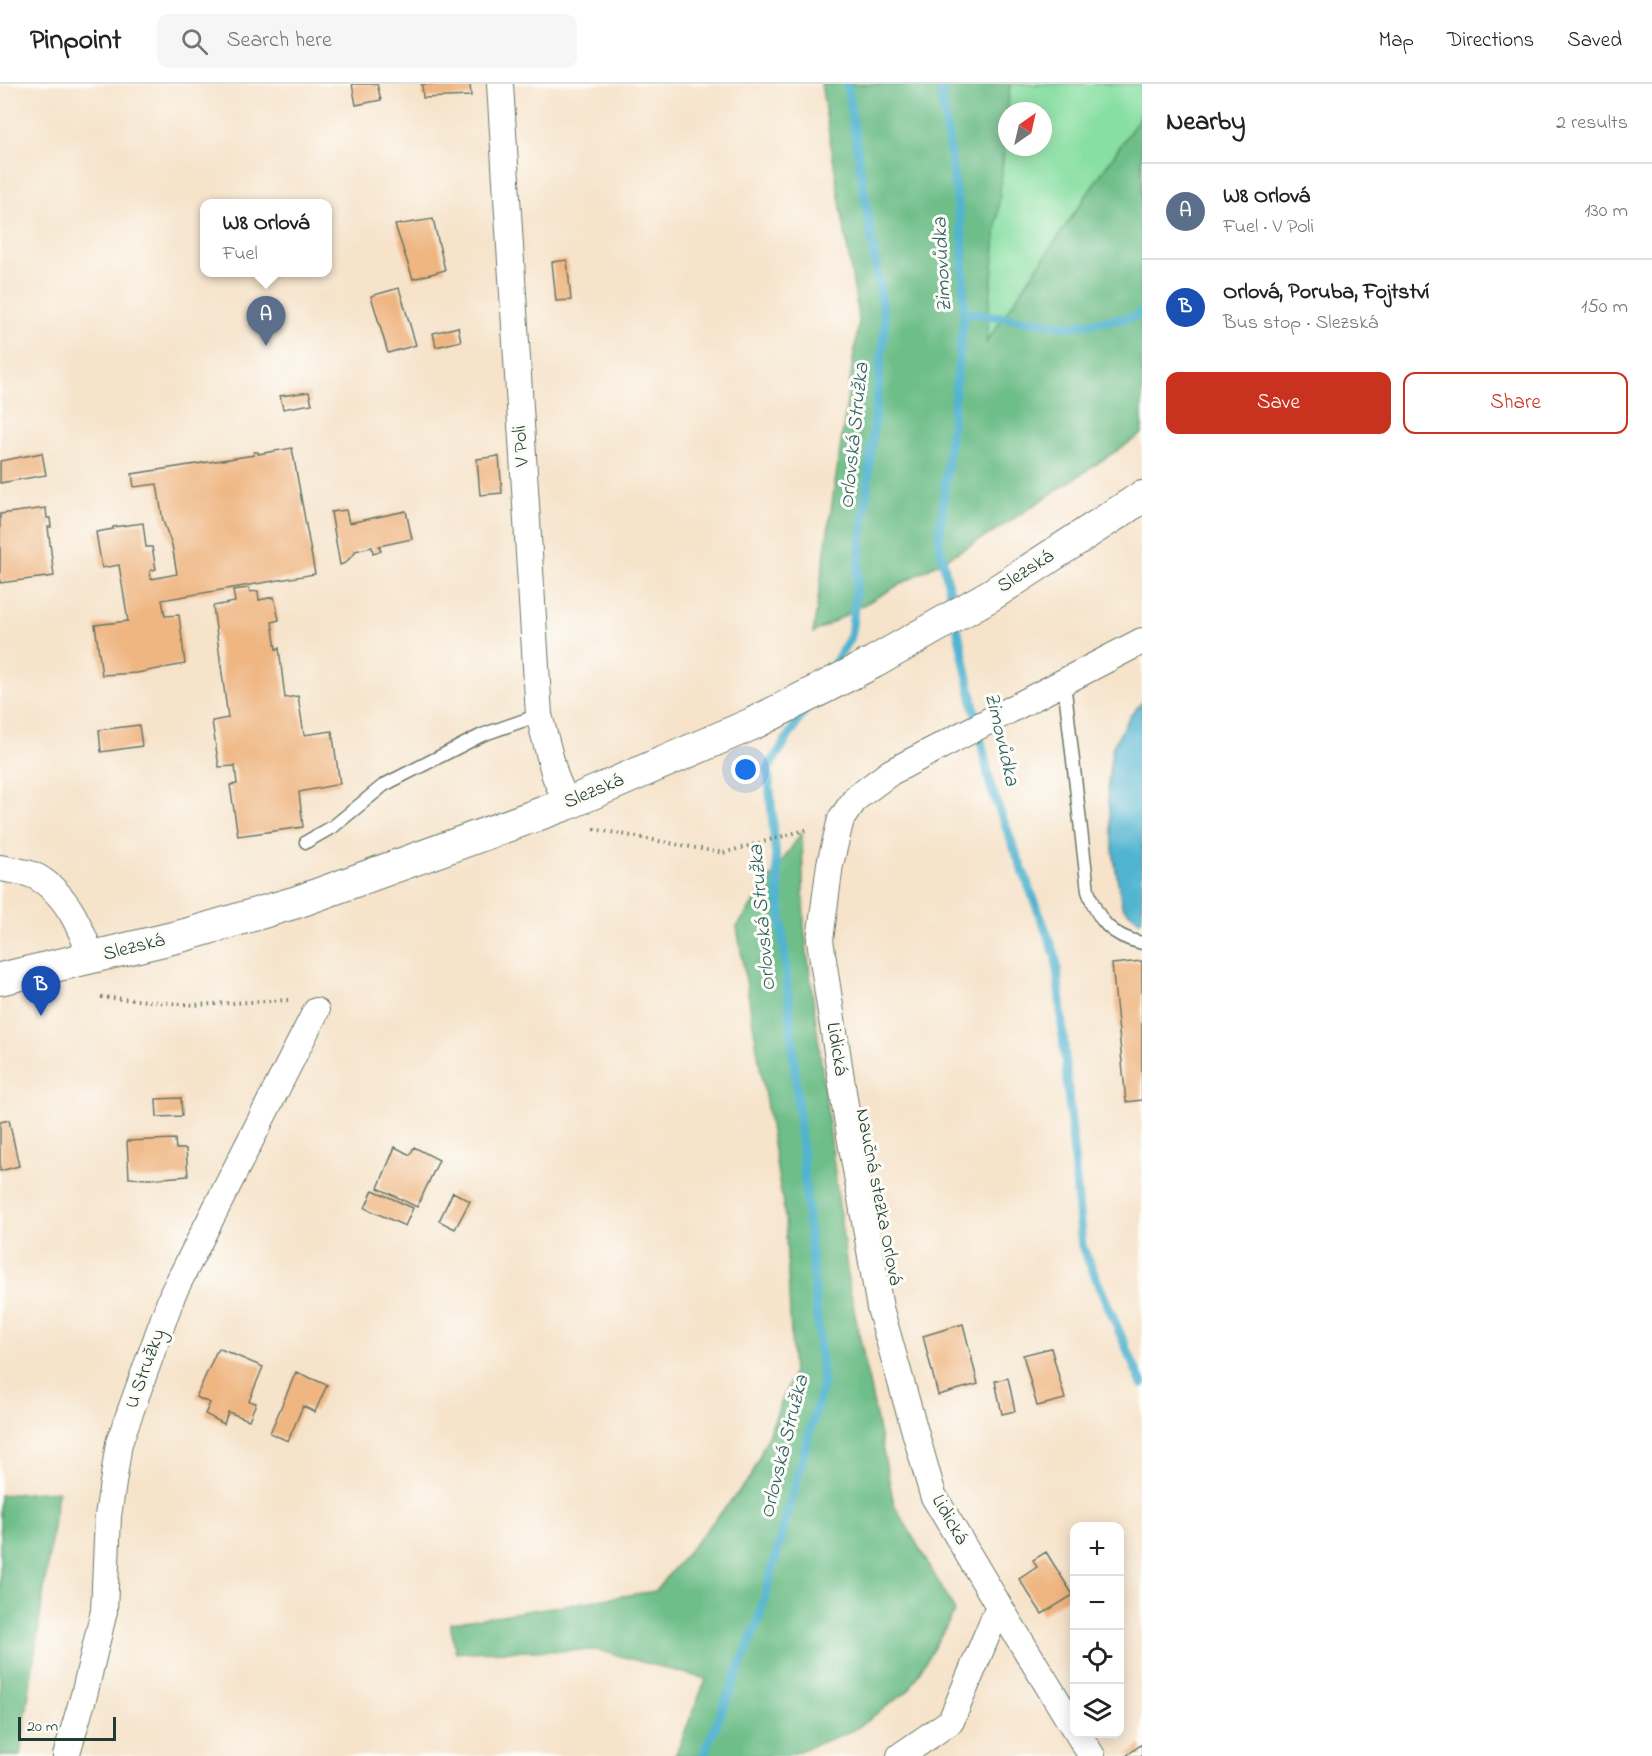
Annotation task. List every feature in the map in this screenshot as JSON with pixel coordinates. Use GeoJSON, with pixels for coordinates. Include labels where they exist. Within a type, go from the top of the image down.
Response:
{"type":"FeatureCollection","features":[{"type":"Feature","properties":{"kind":"street","name":"V Poli"},"geometry":{"type":"LineString","coordinates":[[500,84],[539,714],[555,776],[567,804]]}},
{"type":"Feature","properties":{"kind":"street","name":"Slezská"},"geometry":{"type":"LineString","coordinates":[[0,980],[185,935],[297,902],[567,804],[752,724],[874,662],[991,595],[1142,497]]}},
{"type":"Feature","properties":{"kind":"street","name":"Lidická"},"geometry":{"type":"LineString","coordinates":[[1070,1721],[933,1495],[883,1318],[847,1118],[820,940],[830,864],[841,819],[856,798],[891,772],[1142,641]]}},
{"type":"Feature","properties":{"kind":"street"},"geometry":{"type":"LineString","coordinates":[[0,868],[36,876],[64,898],[83,934],[92,958]]}},
{"type":"Feature","properties":{"kind":"street","name":"U Stružky"},"geometry":{"type":"LineString","coordinates":[[66,1756],[84,1695],[104,1611],[108,1516],[119,1443],[173,1293],[316,1011]]}},
{"type":"Feature","properties":{"kind":"street"},"geometry":{"type":"LineString","coordinates":[[900,1756],[951,1721],[999,1606]]}},
{"type":"Feature","properties":{"kind":"street"},"geometry":{"type":"LineString","coordinates":[[1081,1738],[1092,1756]]}},
{"type":"Feature","properties":{"kind":"lane"},"geometry":{"type":"LineString","coordinates":[[1064,682],[1091,898],[1101,920],[1109,929],[1126,939],[1142,943]]}},
{"type":"Feature","properties":{"kind":"lane"},"geometry":{"type":"LineString","coordinates":[[306,842],[334,826],[384,785],[482,735],[539,714]]}},
{"type":"Feature","properties":{"kind":"path"},"geometry":{"type":"LineString","coordinates":[[594,829],[723,853],[816,827]]}},
{"type":"Feature","properties":{"kind":"path"},"geometry":{"type":"LineString","coordinates":[[101,997],[194,1005],[296,1000],[316,1011]]}},
{"type":"Feature","properties":{"kind":"green space"},"geometry":{"type":"Polygon","coordinates":[[[821,84],[1010,84],[1008,102],[998,102],[998,156],[1003,156],[986,343],[1142,114],[1142,434],[992,533],[813,633],[859,320],[821,84]]]}},
{"type":"Feature","properties":{"kind":"green space"},"geometry":{"type":"Polygon","coordinates":[[[1010,84],[1142,84],[1142,114],[985,344],[1003,156],[1052,156],[1052,102],[1008,102],[1010,84]]]}},
{"type":"Feature","properties":{"kind":"green space"},"geometry":{"type":"Polygon","coordinates":[[[802,832],[804,926],[849,1285],[894,1504],[955,1611],[909,1690],[854,1730],[786,1756],[675,1756],[706,1679],[598,1650],[456,1652],[450,1623],[655,1591],[751,1477],[793,1374],[785,1217],[737,927],[802,832]]]}},
{"type":"Feature","properties":{"kind":"green space"},"geometry":{"type":"Polygon","coordinates":[[[58,1491],[20,1756],[0,1756],[0,1495],[58,1491]]]}},
{"type":"Feature","properties":{"kind":"water"},"geometry":{"type":"Polygon","coordinates":[[[1142,702],[1142,920],[1139,921],[1122,906],[1114,859],[1107,791],[1112,748],[1130,716],[1142,702]]]}},
{"type":"Feature","properties":{"kind":"building"},"geometry":{"type":"Polygon","coordinates":[[[352,84],[377,84],[381,100],[356,105],[352,84]]]}},
{"type":"Feature","properties":{"kind":"building"},"geometry":{"type":"Polygon","coordinates":[[[422,84],[470,84],[471,96],[423,98],[422,84]]]}},
{"type":"Feature","properties":{"kind":"building"},"geometry":{"type":"Polygon","coordinates":[[[433,219],[445,270],[413,279],[395,225],[433,219]]]}},
{"type":"Feature","properties":{"kind":"building"},"geometry":{"type":"Polygon","coordinates":[[[567,260],[571,300],[556,301],[552,262],[567,260]]]}},
{"type":"Feature","properties":{"kind":"building"},"geometry":{"type":"Polygon","coordinates":[[[399,288],[416,345],[388,353],[371,296],[399,288]]]}},
{"type":"Feature","properties":{"kind":"building"},"geometry":{"type":"Polygon","coordinates":[[[458,327],[461,341],[436,347],[433,333],[458,327]]]}},
{"type":"Feature","properties":{"kind":"building"},"geometry":{"type":"Polygon","coordinates":[[[309,392],[312,404],[283,409],[280,396],[309,392]]]}},
{"type":"Feature","properties":{"kind":"building"},"geometry":{"type":"Polygon","coordinates":[[[292,448],[315,574],[162,600],[165,616],[179,615],[185,664],[137,673],[102,675],[95,625],[128,621],[119,565],[102,568],[96,532],[143,523],[146,547],[152,547],[156,569],[150,571],[151,579],[177,574],[172,545],[163,521],[157,484],[134,487],[132,474],[254,455],[254,452],[258,454],[292,448]]]}},
{"type":"Feature","properties":{"kind":"building"},"geometry":{"type":"Polygon","coordinates":[[[42,453],[46,475],[0,483],[0,461],[42,453]]]}},
{"type":"Feature","properties":{"kind":"building"},"geometry":{"type":"Polygon","coordinates":[[[499,456],[502,493],[480,495],[477,459],[499,456]]]}},
{"type":"Feature","properties":{"kind":"building"},"geometry":{"type":"Polygon","coordinates":[[[46,508],[47,518],[50,518],[51,527],[48,527],[54,576],[0,583],[0,514],[46,508]]]}},
{"type":"Feature","properties":{"kind":"building"},"geometry":{"type":"Polygon","coordinates":[[[346,510],[349,523],[406,511],[412,539],[379,546],[381,551],[373,553],[372,547],[355,551],[345,563],[340,565],[331,512],[346,510]]]}},
{"type":"Feature","properties":{"kind":"building"},"geometry":{"type":"Polygon","coordinates":[[[249,588],[250,592],[258,591],[259,600],[274,597],[279,620],[272,622],[276,649],[279,648],[285,698],[298,696],[304,735],[332,731],[340,784],[299,792],[303,827],[238,836],[230,785],[237,784],[235,766],[219,767],[212,721],[228,718],[213,606],[235,602],[233,590],[249,588]]]}},
{"type":"Feature","properties":{"kind":"building"},"geometry":{"type":"Polygon","coordinates":[[[139,725],[142,746],[101,752],[99,730],[139,725]]]}},
{"type":"Feature","properties":{"kind":"building"},"geometry":{"type":"Polygon","coordinates":[[[1142,961],[1142,1100],[1126,1102],[1112,964],[1142,961]]]}},
{"type":"Feature","properties":{"kind":"building"},"geometry":{"type":"Polygon","coordinates":[[[181,1098],[182,1116],[157,1117],[156,1099],[181,1098]]]}},
{"type":"Feature","properties":{"kind":"building"},"geometry":{"type":"Polygon","coordinates":[[[9,1120],[19,1166],[0,1171],[0,1122],[9,1120]]]}},
{"type":"Feature","properties":{"kind":"building"},"geometry":{"type":"Polygon","coordinates":[[[175,1139],[176,1149],[186,1149],[188,1176],[129,1178],[127,1141],[175,1139]]]}},
{"type":"Feature","properties":{"kind":"building"},"geometry":{"type":"Polygon","coordinates":[[[395,1147],[410,1155],[414,1147],[439,1160],[417,1207],[378,1188],[395,1147]]]}},
{"type":"Feature","properties":{"kind":"building"},"geometry":{"type":"Polygon","coordinates":[[[373,1190],[413,1208],[405,1226],[365,1208],[373,1190]]]}},
{"type":"Feature","properties":{"kind":"building"},"geometry":{"type":"Polygon","coordinates":[[[453,1192],[470,1201],[455,1229],[439,1221],[453,1192]]]}},
{"type":"Feature","properties":{"kind":"building"},"geometry":{"type":"Polygon","coordinates":[[[963,1324],[978,1384],[938,1395],[923,1336],[963,1324]]]}},
{"type":"Feature","properties":{"kind":"building"},"geometry":{"type":"Polygon","coordinates":[[[218,1348],[263,1367],[249,1401],[256,1403],[249,1420],[228,1412],[224,1424],[205,1414],[210,1403],[196,1397],[218,1348]]]}},
{"type":"Feature","properties":{"kind":"building"},"geometry":{"type":"Polygon","coordinates":[[[1051,1348],[1065,1399],[1037,1406],[1023,1355],[1051,1348]]]}},
{"type":"Feature","properties":{"kind":"building"},"geometry":{"type":"Polygon","coordinates":[[[296,1372],[327,1385],[315,1412],[303,1406],[288,1441],[270,1433],[296,1372]]]}},
{"type":"Feature","properties":{"kind":"building"},"geometry":{"type":"Polygon","coordinates":[[[1008,1378],[1015,1411],[1002,1414],[995,1381],[1008,1378]]]}},
{"type":"Feature","properties":{"kind":"building"},"geometry":{"type":"Polygon","coordinates":[[[1046,1552],[1070,1590],[1070,1597],[1042,1614],[1019,1579],[1037,1567],[1033,1560],[1046,1552]]]}},
{"type":"Feature","properties":{"kind":"building"},"geometry":{"type":"Polygon","coordinates":[[[1142,1744],[1142,1756],[1126,1756],[1142,1744]]]}},
{"type":"Feature","properties":{"kind":"waterway","name":"Orlovská Stružka"},"geometry":{"type":"LineString","coordinates":[[828,674],[851,636],[885,324],[847,84]]}},
{"type":"Feature","properties":{"kind":"waterway","name":"Zimovůdka"},"geometry":{"type":"LineString","coordinates":[[940,84],[963,241],[964,312],[939,541],[991,788],[1056,957],[1082,1246],[1142,1384]]}},
{"type":"Feature","properties":{"kind":"waterway"},"geometry":{"type":"LineString","coordinates":[[964,312],[1069,326],[1134,317],[1142,311]]}},
{"type":"Feature","properties":{"kind":"waterway","name":"Orlovská Stružka"},"geometry":{"type":"LineString","coordinates":[[703,1756],[757,1625],[823,1384],[768,769],[806,708]]}},
{"type":"Feature","properties":{"kind":"place","name":"W8 Orlová"},"geometry":{"type":"Point","coordinates":[266,346]}},
{"type":"Feature","properties":{"kind":"place","name":"Orlová, Poruba, Fojtství"},"geometry":{"type":"Point","coordinates":[41,1016]}}]}
